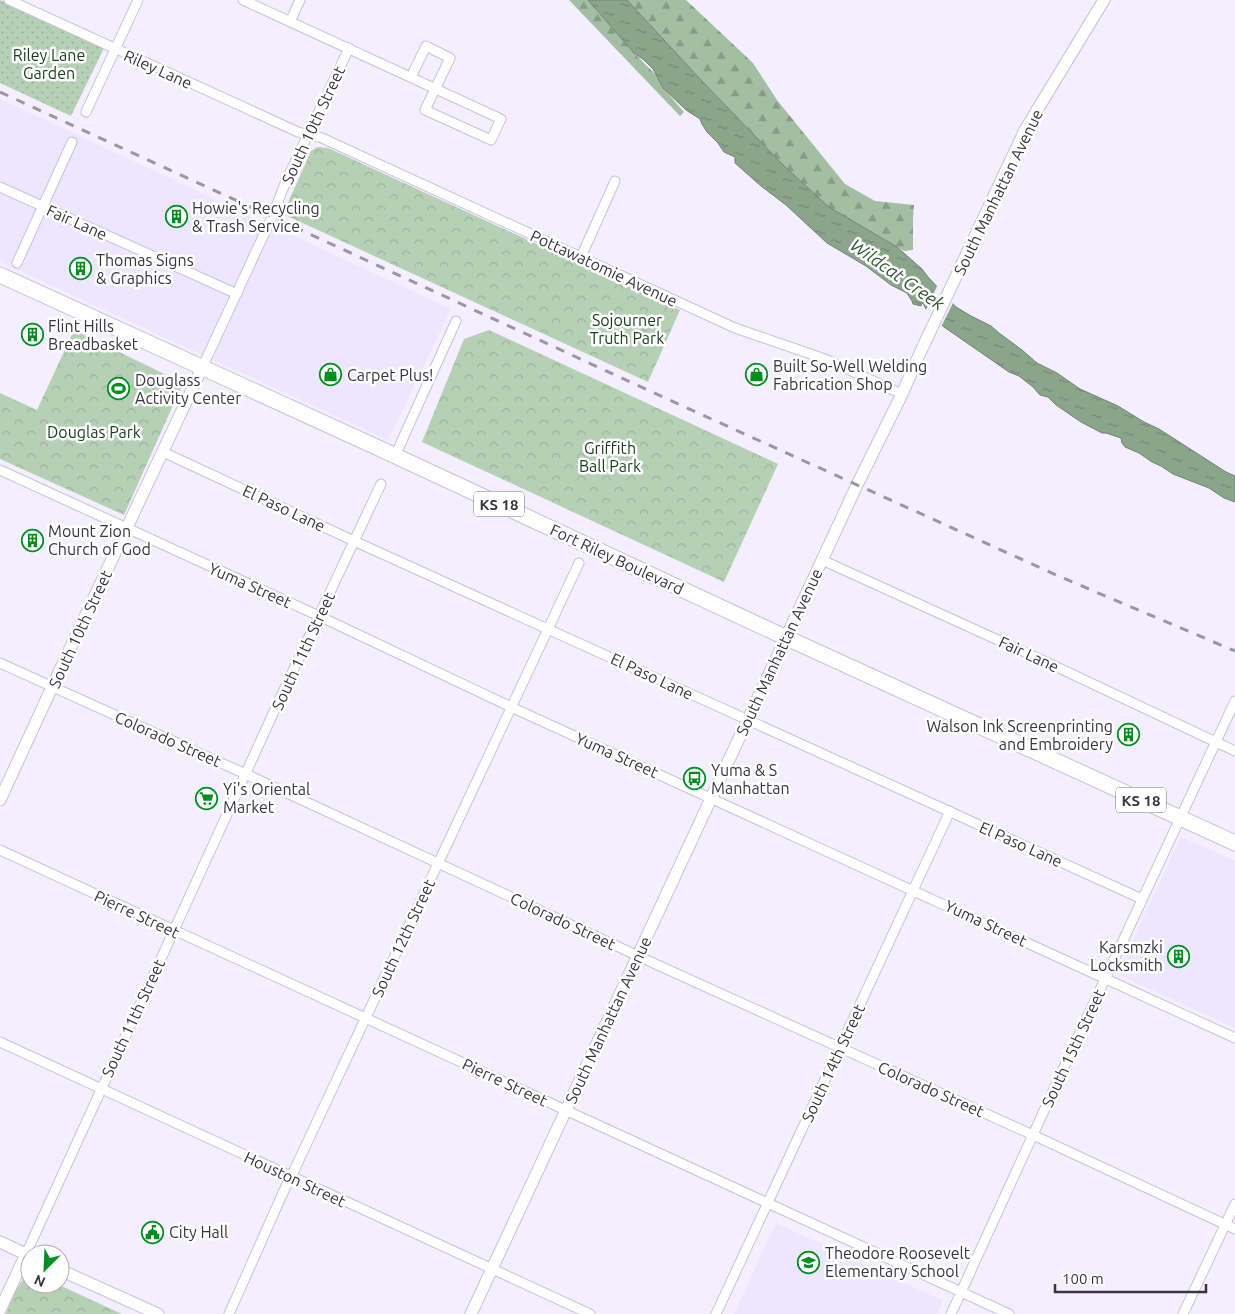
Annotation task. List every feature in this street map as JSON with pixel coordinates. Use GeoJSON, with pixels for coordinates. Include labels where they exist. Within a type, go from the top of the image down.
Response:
{"type":"FeatureCollection","features":[{"type":"Feature","properties":{"kind":"highway","name":"Fort Riley Boulevard"},"geometry":{"type":"LineString","coordinates":[[0,275],[1235,843]]}},
{"type":"Feature","properties":{"kind":"street","name":"Riley Lane"},"geometry":{"type":"LineString","coordinates":[[9,0],[298,132],[309,135]]}},
{"type":"Feature","properties":{"kind":"street"},"geometry":{"type":"LineString","coordinates":[[86,112],[138,0]]}},
{"type":"Feature","properties":{"kind":"street"},"geometry":{"type":"LineString","coordinates":[[243,0],[290,22],[411,77],[436,88],[502,119],[491,140],[426,110],[436,88],[450,58],[426,46],[411,77]]}},
{"type":"Feature","properties":{"kind":"street"},"geometry":{"type":"LineString","coordinates":[[290,22],[300,0]]}},
{"type":"Feature","properties":{"kind":"street","name":"South Manhattan Avenue"},"geometry":{"type":"LineString","coordinates":[[471,1314],[857,485],[902,394],[1025,130],[1104,0]]}},
{"type":"Feature","properties":{"kind":"street","name":"South 10th Street"},"geometry":{"type":"LineString","coordinates":[[0,800],[237,294],[286,181],[348,48]]}},
{"type":"Feature","properties":{"kind":"street","name":"Pottawatomie Avenue"},"geometry":{"type":"LineString","coordinates":[[309,135],[322,138],[735,328],[825,359],[902,394]]}},
{"type":"Feature","properties":{"kind":"street"},"geometry":{"type":"LineString","coordinates":[[17,263],[72,142]]}},
{"type":"Feature","properties":{"kind":"street"},"geometry":{"type":"LineString","coordinates":[[581,257],[615,181]]}},
{"type":"Feature","properties":{"kind":"street","name":"Fair Lane"},"geometry":{"type":"LineString","coordinates":[[0,186],[237,294]]}},
{"type":"Feature","properties":{"kind":"street"},"geometry":{"type":"LineString","coordinates":[[395,456],[456,321]]}},
{"type":"Feature","properties":{"kind":"street","name":"El Paso Lane"},"geometry":{"type":"LineString","coordinates":[[163,452],[354,541],[1142,899]]}},
{"type":"Feature","properties":{"kind":"street","name":"Yuma Street"},"geometry":{"type":"LineString","coordinates":[[0,470],[1235,1038]]}},
{"type":"Feature","properties":{"kind":"street","name":"South 11th Street"},"geometry":{"type":"LineString","coordinates":[[33,1244],[101,1089],[381,484]]}},
{"type":"Feature","properties":{"kind":"street","name":"Fair Lane"},"geometry":{"type":"LineString","coordinates":[[822,560],[1042,660],[1235,751]]}},
{"type":"Feature","properties":{"kind":"street","name":"South 12th Street"},"geometry":{"type":"LineString","coordinates":[[229,1314],[282,1194],[579,563]]}},
{"type":"Feature","properties":{"kind":"street","name":"Colorado Street"},"geometry":{"type":"LineString","coordinates":[[0,662],[1235,1229]]}},
{"type":"Feature","properties":{"kind":"street","name":"South 15th Street"},"geometry":{"type":"LineString","coordinates":[[951,1314],[1235,701]]}},
{"type":"Feature","properties":{"kind":"street","name":"South 14th Street"},"geometry":{"type":"LineString","coordinates":[[716,1314],[950,812]]}},
{"type":"Feature","properties":{"kind":"street","name":"Pierre Street"},"geometry":{"type":"LineString","coordinates":[[0,850],[1009,1314]]}},
{"type":"Feature","properties":{"kind":"street","name":"Houston Street"},"geometry":{"type":"LineString","coordinates":[[0,1042],[590,1314]]}},
{"type":"Feature","properties":{"kind":"street"},"geometry":{"type":"LineString","coordinates":[[1184,1314],[1235,1204]]}},
{"type":"Feature","properties":{"kind":"street"},"geometry":{"type":"LineString","coordinates":[[0,1242],[20,1251]]}},
{"type":"Feature","properties":{"kind":"street"},"geometry":{"type":"LineString","coordinates":[[0,1310],[20,1271]]}},
{"type":"Feature","properties":{"kind":"street"},"geometry":{"type":"LineString","coordinates":[[70,1274],[158,1314]]}},
{"type":"Feature","properties":{"kind":"shaded area"},"geometry":{"type":"Polygon","coordinates":[[[0,99],[451,309],[388,440],[0,262],[0,99]]]}},
{"type":"Feature","properties":{"kind":"shaded area"},"geometry":{"type":"Polygon","coordinates":[[[1181,837],[1235,861],[1235,1028],[1117,974],[1181,837]]]}},
{"type":"Feature","properties":{"kind":"shaded area","name":"Theodore Roosevelt Elementary School"},"geometry":{"type":"Polygon","coordinates":[[[776,1223],[943,1301],[937,1314],[734,1314],[776,1223]]]}},
{"type":"Feature","properties":{"kind":"green space","name":"Riley Lane Garden"},"geometry":{"type":"Polygon","coordinates":[[[0,0],[104,48],[71,116],[0,83],[0,0]]]}},
{"type":"Feature","properties":{"kind":"green space"},"geometry":{"type":"Polygon","coordinates":[[[569,0],[588,0],[655,74],[663,88],[684,112],[680,116],[569,0]]]}},
{"type":"Feature","properties":{"kind":"green space"},"geometry":{"type":"Polygon","coordinates":[[[627,0],[686,0],[753,63],[777,100],[845,184],[875,201],[914,205],[913,250],[904,251],[829,207],[783,165],[627,0]]]}},
{"type":"Feature","properties":{"kind":"green space","name":"Sojourner Truth Park"},"geometry":{"type":"Polygon","coordinates":[[[317,147],[328,148],[680,310],[648,382],[283,214],[311,151],[317,147]]]}},
{"type":"Feature","properties":{"kind":"green space","name":"Douglas Park"},"geometry":{"type":"Polygon","coordinates":[[[74,330],[183,383],[124,515],[0,459],[0,393],[37,410],[74,330]]]}},
{"type":"Feature","properties":{"kind":"green space","name":"Griffith Ball Park"},"geometry":{"type":"Polygon","coordinates":[[[489,330],[778,464],[724,582],[422,442],[464,339],[489,330]]]}},
{"type":"Feature","properties":{"kind":"green space"},"geometry":{"type":"Polygon","coordinates":[[[20,1284],[20,1294],[70,1294],[70,1290],[122,1314],[6,1314],[20,1284]]]}},
{"type":"Feature","properties":{"kind":"water","name":"Wildcat Creek"},"geometry":{"type":"Polygon","coordinates":[[[588,0],[627,0],[783,165],[829,207],[897,247],[922,269],[956,307],[991,326],[1037,363],[1057,373],[1080,389],[1118,406],[1159,429],[1235,476],[1235,502],[1224,498],[1209,488],[1173,474],[1139,453],[1125,447],[1121,438],[1102,433],[1081,422],[1056,405],[1048,397],[1040,395],[1019,376],[1009,372],[944,327],[926,309],[923,303],[921,306],[913,304],[907,293],[891,285],[866,266],[827,243],[786,205],[735,163],[735,157],[724,152],[707,132],[700,119],[686,110],[663,88],[653,69],[634,53],[588,0]]]}},
{"type":"Feature","properties":{"kind":"pier"},"geometry":{"type":"Polygon","coordinates":[[[938,284],[954,301],[941,327],[925,312],[938,284]]]}},
{"type":"Feature","properties":{"kind":"railway"},"geometry":{"type":"LineString","coordinates":[[0,92],[665,398],[1063,578],[1235,651]]}},
{"type":"Feature","properties":{"kind":"place","name":"Howie's Recycling & Trash Service"},"geometry":{"type":"Point","coordinates":[176,217]}},
{"type":"Feature","properties":{"kind":"place","name":"Thomas Signs & Graphics"},"geometry":{"type":"Point","coordinates":[80,269]}},
{"type":"Feature","properties":{"kind":"place","name":"Flint Hills Breadbasket"},"geometry":{"type":"Point","coordinates":[32,335]}},
{"type":"Feature","properties":{"kind":"place","name":"Carpet Plus!"},"geometry":{"type":"Point","coordinates":[331,375]}},
{"type":"Feature","properties":{"kind":"place","name":"Built So-Well Welding Fabrication Shop"},"geometry":{"type":"Point","coordinates":[757,375]}},
{"type":"Feature","properties":{"kind":"place","name":"Douglass Activity Center"},"geometry":{"type":"Point","coordinates":[119,389]}},
{"type":"Feature","properties":{"kind":"place","name":"Mount Zion Church of God"},"geometry":{"type":"Point","coordinates":[32,540]}},
{"type":"Feature","properties":{"kind":"place","name":"Walson Ink Screenprinting and Embroidery"},"geometry":{"type":"Point","coordinates":[1129,735]}},
{"type":"Feature","properties":{"kind":"place","name":"Yuma & S Manhattan"},"geometry":{"type":"Point","coordinates":[695,779]}},
{"type":"Feature","properties":{"kind":"place","name":"Yi's Oriental Market"},"geometry":{"type":"Point","coordinates":[207,798]}},
{"type":"Feature","properties":{"kind":"place","name":"Karsmzki Locksmith"},"geometry":{"type":"Point","coordinates":[1179,956]}},
{"type":"Feature","properties":{"kind":"place","name":"City Hall"},"geometry":{"type":"Point","coordinates":[153,1232]}},
{"type":"Feature","properties":{"kind":"place","name":"Theodore Roosevelt Elementary School"},"geometry":{"type":"Point","coordinates":[809,1262]}}]}
